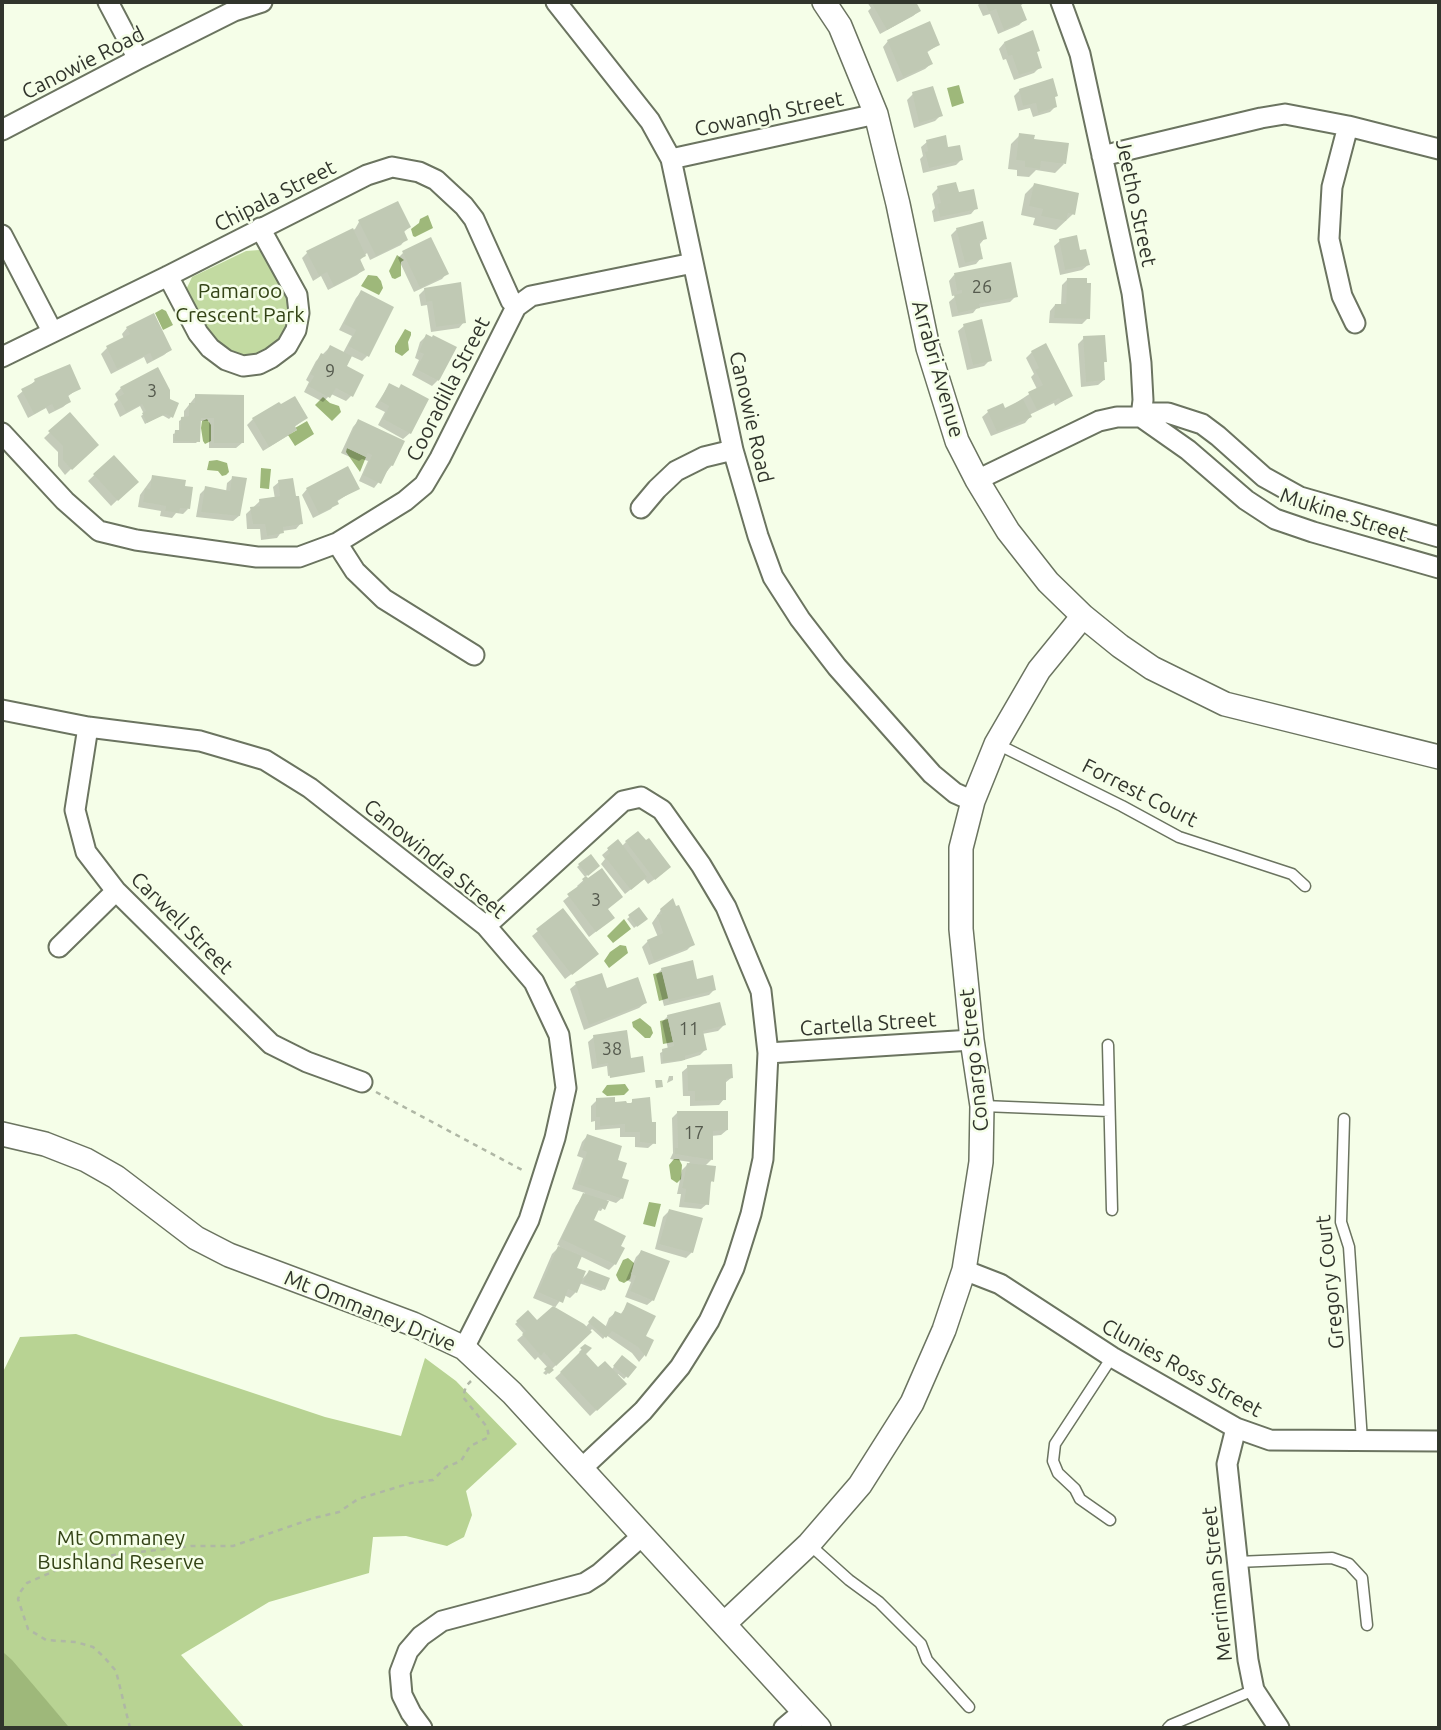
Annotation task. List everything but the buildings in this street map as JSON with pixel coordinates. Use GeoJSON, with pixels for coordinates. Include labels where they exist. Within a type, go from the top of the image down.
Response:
{"type":"FeatureCollection","features":[{"type":"Feature","properties":{"kind":"street"},"geometry":{"type":"LineString","coordinates":[[108,2],[138,59]]}},
{"type":"Feature","properties":{"kind":"street","name":"Canowie Road"},"geometry":{"type":"LineString","coordinates":[[2,130],[234,11],[262,2]]}},
{"type":"Feature","properties":{"kind":"street","name":"Canowie Road"},"geometry":{"type":"LineString","coordinates":[[556,2],[650,121],[671,159],[733,450],[773,577],[800,619],[837,667],[932,774],[955,793],[973,801]]}},
{"type":"Feature","properties":{"kind":"street","name":"Arrabri Avenue"},"geometry":{"type":"LineString","coordinates":[[824,2],[840,26],[876,114],[928,348],[957,441],[1008,531],[1048,582],[1083,616],[1120,646],[1152,668],[1225,704],[1439,757]]}},
{"type":"Feature","properties":{"kind":"street","name":"Jeetho Street"},"geometry":{"type":"LineString","coordinates":[[1061,2],[1080,54],[1132,293],[1141,363],[1141,417]]}},
{"type":"Feature","properties":{"kind":"street","name":"Cowangh Street"},"geometry":{"type":"LineString","coordinates":[[671,159],[876,114]]}},
{"type":"Feature","properties":{"kind":"street"},"geometry":{"type":"LineString","coordinates":[[1102,156],[1285,114],[1348,126],[1439,149]]}},
{"type":"Feature","properties":{"kind":"street"},"geometry":{"type":"LineString","coordinates":[[1348,126],[1332,187],[1329,239],[1342,296],[1355,323]]}},
{"type":"Feature","properties":{"kind":"street","name":"Chipala Street"},"geometry":{"type":"LineString","coordinates":[[2,357],[367,175],[391,167],[419,172],[436,180],[464,206],[474,219],[510,301],[516,307]]}},
{"type":"Feature","properties":{"kind":"street"},"geometry":{"type":"LineString","coordinates":[[168,276],[198,332],[210,348],[226,360],[243,366],[259,364],[271,358],[287,346],[296,330],[299,313],[297,295],[260,229]]}},
{"type":"Feature","properties":{"kind":"street"},"geometry":{"type":"LineString","coordinates":[[2,234],[52,331]]}},
{"type":"Feature","properties":{"kind":"street","name":"Cooradilla Street"},"geometry":{"type":"LineString","coordinates":[[2,433],[65,501],[99,531],[136,540],[257,557],[299,557],[337,542],[405,501],[424,485],[516,307],[531,296],[693,263]]}},
{"type":"Feature","properties":{"kind":"street","name":"Mukine Street"},"geometry":{"type":"LineString","coordinates":[[977,480],[1090,424],[1117,417],[1163,413],[1192,420],[1218,436],[1264,477],[1289,492],[1318,503],[1439,537]]}},
{"type":"Feature","properties":{"kind":"street","name":"Mukine Street"},"geometry":{"type":"LineString","coordinates":[[1141,417],[1188,450],[1246,500],[1275,519],[1439,568]]}},
{"type":"Feature","properties":{"kind":"street"},"geometry":{"type":"LineString","coordinates":[[641,508],[677,471],[704,457],[733,450]]}},
{"type":"Feature","properties":{"kind":"street"},"geometry":{"type":"LineString","coordinates":[[337,542],[355,571],[384,599],[474,655]]}},
{"type":"Feature","properties":{"kind":"street","name":"Conargo Street"},"geometry":{"type":"LineString","coordinates":[[724,1624],[809,1544],[860,1485],[912,1403],[944,1330],[964,1270],[981,1162],[982,1106],[972,1040],[961,929],[961,848],[973,801],[996,744],[1039,670],[1083,616]]}},
{"type":"Feature","properties":{"kind":"street","name":"Canowindra Street"},"geometry":{"type":"LineString","coordinates":[[2,710],[88,727],[200,741],[265,760],[310,788],[486,926],[534,982],[559,1035],[566,1088],[555,1138],[530,1220],[464,1348]]}},
{"type":"Feature","properties":{"kind":"street","name":"Carwell Street"},"geometry":{"type":"LineString","coordinates":[[88,727],[75,810],[86,852],[117,891],[271,1044],[307,1062],[362,1082]]}},
{"type":"Feature","properties":{"kind":"street"},"geometry":{"type":"LineString","coordinates":[[486,926],[623,801],[641,797],[662,810],[701,865],[726,907],[761,991],[768,1053],[762,1159],[751,1214],[734,1268],[709,1321],[680,1367],[643,1410],[581,1469]]}},
{"type":"Feature","properties":{"kind":"street"},"geometry":{"type":"LineString","coordinates":[[59,947],[117,891]]}},
{"type":"Feature","properties":{"kind":"street","name":"Cartella Street"},"geometry":{"type":"LineString","coordinates":[[768,1053],[972,1040]]}},
{"type":"Feature","properties":{"kind":"street","name":"Mt Ommaney Drive"},"geometry":{"type":"LineString","coordinates":[[2,1134],[45,1144],[86,1160],[116,1177],[196,1238],[229,1255],[413,1324],[464,1348],[512,1393],[811,1720]]}},
{"type":"Feature","properties":{"kind":"street","name":"Clunies Ross Street"},"geometry":{"type":"LineString","coordinates":[[964,1270],[1000,1284],[1112,1357],[1236,1428],[1270,1440],[1439,1441]]}},
{"type":"Feature","properties":{"kind":"street","name":"Merriman Street"},"geometry":{"type":"LineString","coordinates":[[1236,1428],[1227,1464],[1248,1660],[1254,1690],[1279,1728]]}},
{"type":"Feature","properties":{"kind":"street"},"geometry":{"type":"LineString","coordinates":[[422,1728],[402,1695],[400,1672],[408,1651],[421,1636],[442,1621],[585,1583],[642,1536]]}},
{"type":"Feature","properties":{"kind":"street"},"geometry":{"type":"LineString","coordinates":[[784,1728],[811,1720]]}},
{"type":"Feature","properties":{"kind":"lane","name":"Forrest Court"},"geometry":{"type":"LineString","coordinates":[[996,744],[1179,837],[1292,874],[1306,886]]}},
{"type":"Feature","properties":{"kind":"lane"},"geometry":{"type":"LineString","coordinates":[[1108,1045],[1112,1210]]}},
{"type":"Feature","properties":{"kind":"lane"},"geometry":{"type":"LineString","coordinates":[[982,1106],[1110,1111]]}},
{"type":"Feature","properties":{"kind":"lane","name":"Gregory Court"},"geometry":{"type":"LineString","coordinates":[[1344,1119],[1341,1222],[1349,1247],[1363,1441]]}},
{"type":"Feature","properties":{"kind":"lane"},"geometry":{"type":"LineString","coordinates":[[1110,1520],[1080,1499],[1075,1489],[1058,1473],[1053,1461],[1055,1444],[1112,1357]]}},
{"type":"Feature","properties":{"kind":"lane"},"geometry":{"type":"LineString","coordinates":[[809,1544],[849,1580],[879,1602],[921,1643],[927,1660],[969,1707]]}},
{"type":"Feature","properties":{"kind":"lane"},"geometry":{"type":"LineString","coordinates":[[1237,1562],[1332,1558],[1349,1564],[1362,1577],[1367,1625]]}},
{"type":"Feature","properties":{"kind":"lane"},"geometry":{"type":"LineString","coordinates":[[1168,1728],[1254,1690]]}},
{"type":"Feature","properties":{"kind":"path"},"geometry":{"type":"LineString","coordinates":[[362,1082],[384,1098],[542,1179]]}},
{"type":"Feature","properties":{"kind":"path"},"geometry":{"type":"LineString","coordinates":[[130,1728],[116,1671],[104,1657],[93,1647],[76,1642],[46,1640],[28,1629],[18,1599],[20,1591],[27,1583],[73,1563],[114,1555],[191,1546],[233,1546],[306,1520],[339,1512],[358,1499],[411,1483],[433,1480],[446,1467],[461,1461],[470,1446],[489,1437],[487,1427],[463,1397],[466,1386],[473,1378]]}},
{"type":"Feature","properties":{"kind":"green space","name":"Pamaroo Crescent Park"},"geometry":{"type":"Polygon","coordinates":[[[259,250],[268,259],[290,305],[291,323],[272,351],[244,359],[216,343],[201,325],[185,292],[192,277],[246,251],[259,250]]]}},
{"type":"Feature","properties":{"kind":"green space","name":"Mt Ommaney Bushland Reserve"},"geometry":{"type":"Polygon","coordinates":[[[76,1334],[325,1417],[401,1436],[425,1358],[456,1381],[517,1444],[466,1491],[472,1515],[464,1537],[447,1546],[406,1536],[373,1537],[369,1573],[269,1602],[181,1655],[245,1728],[70,1728],[2,1651],[2,1374],[20,1337],[76,1334]]]}},
{"type":"Feature","properties":{"kind":"shaded area"},"geometry":{"type":"Polygon","coordinates":[[[959,85],[964,103],[952,107],[947,88],[959,85]]]}},
{"type":"Feature","properties":{"kind":"shaded area"},"geometry":{"type":"Polygon","coordinates":[[[428,215],[433,228],[413,236],[411,229],[428,215]]]}},
{"type":"Feature","properties":{"kind":"shaded area"},"geometry":{"type":"Polygon","coordinates":[[[397,255],[404,260],[401,262],[401,276],[395,279],[389,271],[397,255]]]}},
{"type":"Feature","properties":{"kind":"shaded area"},"geometry":{"type":"Polygon","coordinates":[[[368,275],[377,276],[381,281],[383,288],[379,295],[361,286],[368,275]]]}},
{"type":"Feature","properties":{"kind":"shaded area"},"geometry":{"type":"Polygon","coordinates":[[[162,309],[166,311],[173,325],[163,330],[155,313],[162,309]]]}},
{"type":"Feature","properties":{"kind":"shaded area"},"geometry":{"type":"Polygon","coordinates":[[[405,329],[411,332],[411,335],[409,350],[402,356],[395,352],[395,346],[405,329]]]}},
{"type":"Feature","properties":{"kind":"shaded area"},"geometry":{"type":"Polygon","coordinates":[[[323,397],[339,406],[341,412],[332,421],[315,405],[323,397]]]}},
{"type":"Feature","properties":{"kind":"shaded area"},"geometry":{"type":"Polygon","coordinates":[[[207,419],[211,425],[211,441],[205,444],[201,428],[202,421],[207,419]]]}},
{"type":"Feature","properties":{"kind":"shaded area"},"geometry":{"type":"Polygon","coordinates":[[[307,421],[314,434],[295,446],[288,435],[307,421]]]}},
{"type":"Feature","properties":{"kind":"shaded area"},"geometry":{"type":"Polygon","coordinates":[[[347,448],[366,457],[360,472],[346,452],[347,448]]]}},
{"type":"Feature","properties":{"kind":"shaded area"},"geometry":{"type":"Polygon","coordinates":[[[209,461],[227,463],[229,472],[226,475],[207,470],[209,461]]]}},
{"type":"Feature","properties":{"kind":"shaded area"},"geometry":{"type":"Polygon","coordinates":[[[261,468],[271,469],[269,489],[260,488],[261,468]]]}},
{"type":"Feature","properties":{"kind":"shaded area"},"geometry":{"type":"Polygon","coordinates":[[[624,919],[631,929],[613,943],[607,936],[624,919]]]}},
{"type":"Feature","properties":{"kind":"shaded area"},"geometry":{"type":"Polygon","coordinates":[[[620,945],[626,946],[628,953],[609,968],[604,961],[610,952],[620,945]]]}},
{"type":"Feature","properties":{"kind":"shaded area"},"geometry":{"type":"Polygon","coordinates":[[[662,972],[669,998],[659,1001],[653,974],[662,972]]]}},
{"type":"Feature","properties":{"kind":"shaded area"},"geometry":{"type":"Polygon","coordinates":[[[640,1018],[651,1027],[653,1033],[650,1038],[645,1038],[633,1027],[632,1022],[640,1018]]]}},
{"type":"Feature","properties":{"kind":"shaded area"},"geometry":{"type":"Polygon","coordinates":[[[668,1019],[673,1042],[663,1044],[660,1021],[668,1019]]]}},
{"type":"Feature","properties":{"kind":"shaded area"},"geometry":{"type":"Polygon","coordinates":[[[625,1084],[629,1090],[624,1095],[607,1096],[602,1092],[607,1085],[625,1084]]]}},
{"type":"Feature","properties":{"kind":"shaded area"},"geometry":{"type":"Polygon","coordinates":[[[674,1159],[679,1159],[682,1165],[681,1179],[677,1183],[671,1179],[669,1165],[674,1159]]]}},
{"type":"Feature","properties":{"kind":"shaded area"},"geometry":{"type":"Polygon","coordinates":[[[649,1202],[661,1204],[655,1227],[643,1224],[649,1202]]]}},
{"type":"Feature","properties":{"kind":"shaded area"},"geometry":{"type":"Polygon","coordinates":[[[628,1258],[634,1263],[630,1279],[624,1283],[619,1281],[616,1275],[623,1260],[628,1258]]]}},
{"type":"Feature","properties":{"kind":"shaded area"},"geometry":{"type":"Polygon","coordinates":[[[2,1651],[12,1660],[70,1728],[2,1728],[2,1651]]]}}]}
